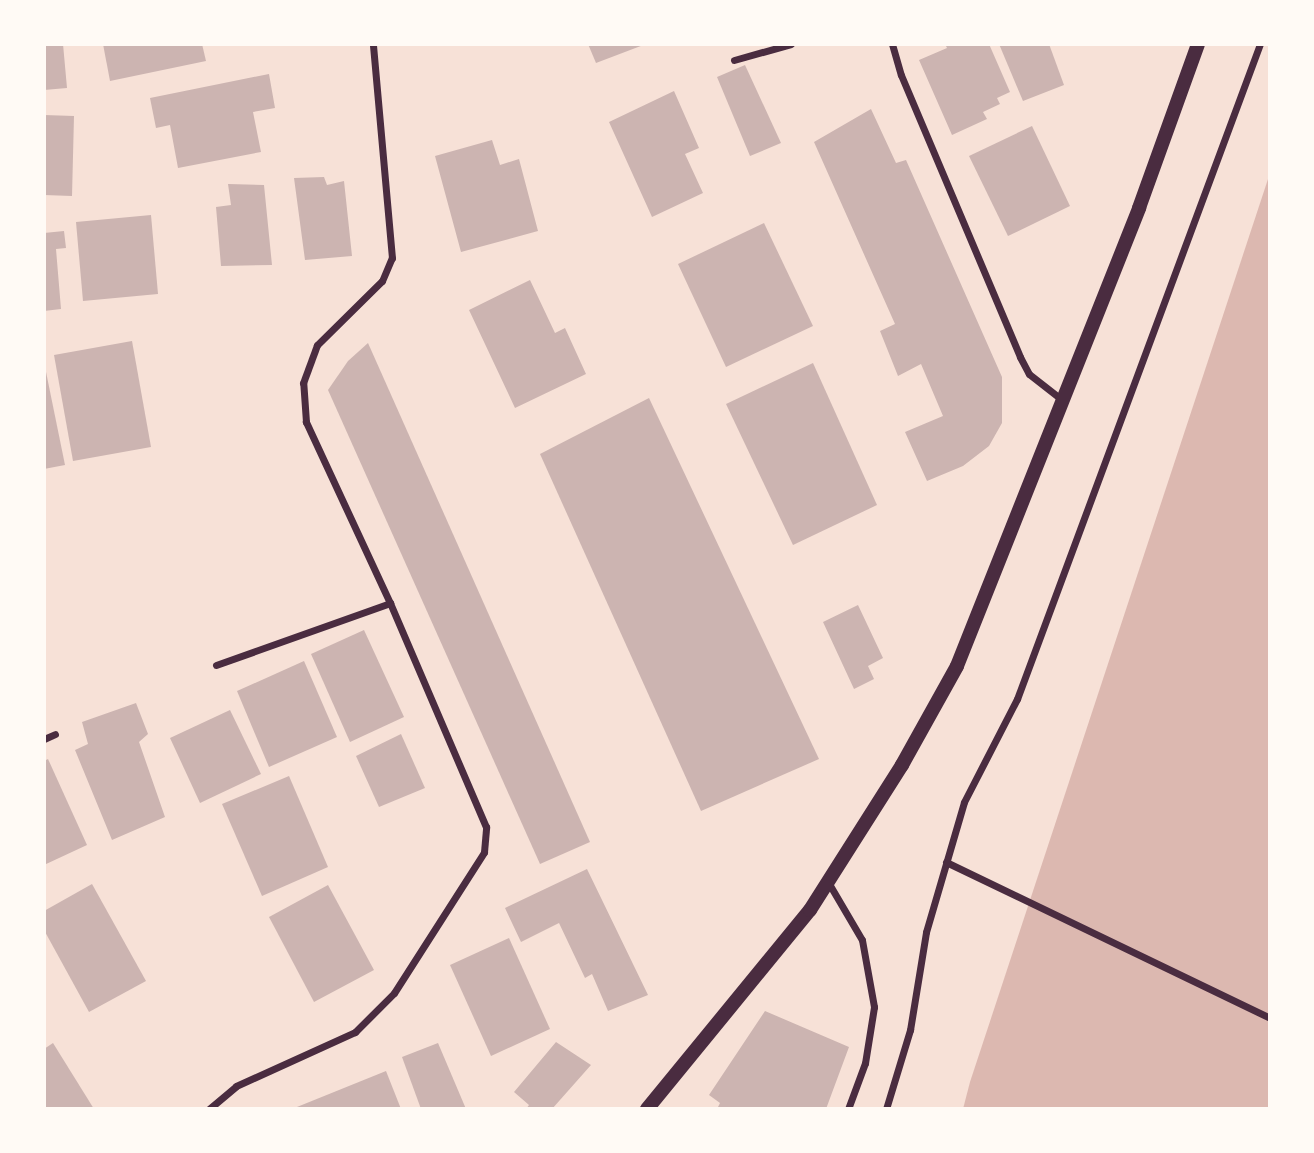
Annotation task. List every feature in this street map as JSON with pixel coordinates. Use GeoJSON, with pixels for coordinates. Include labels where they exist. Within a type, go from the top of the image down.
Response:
{"type":"FeatureCollection","features":[{"type":"Feature","properties":{"kind":"main road"},"geometry":{"type":"LineString","coordinates":[[647,1109],[810,910],[902,765],[957,666],[1139,208],[1198,44]]}},
{"type":"Feature","properties":{"kind":"street"},"geometry":{"type":"LineString","coordinates":[[209,1109],[236,1086],[355,1032],[394,993],[484,852],[486,827],[390,603],[306,422],[303,383],[317,345],[382,281],[392,258],[373,44]]}},
{"type":"Feature","properties":{"kind":"street"},"geometry":{"type":"LineString","coordinates":[[734,60],[791,44]]}},
{"type":"Feature","properties":{"kind":"street"},"geometry":{"type":"LineString","coordinates":[[892,44],[901,75],[1020,357],[1029,374],[1061,399]]}},
{"type":"Feature","properties":{"kind":"street"},"geometry":{"type":"LineString","coordinates":[[886,1109],[910,1030],[926,932],[964,802],[1017,699],[1260,44]]}},
{"type":"Feature","properties":{"kind":"street"},"geometry":{"type":"LineString","coordinates":[[216,665],[390,603]]}},
{"type":"Feature","properties":{"kind":"street"},"geometry":{"type":"LineString","coordinates":[[44,739],[55,734]]}},
{"type":"Feature","properties":{"kind":"street"},"geometry":{"type":"LineString","coordinates":[[946,862],[1270,1018]]}},
{"type":"Feature","properties":{"kind":"street"},"geometry":{"type":"LineString","coordinates":[[828,881],[862,940],[874,1007],[865,1063],[848,1109]]}},
{"type":"Feature","properties":{"kind":"shaded area"},"geometry":{"type":"Polygon","coordinates":[[[1270,173],[1270,1109],[963,1109],[970,1082],[1270,173]]]}},
{"type":"Feature","properties":{"kind":"building"},"geometry":{"type":"Polygon","coordinates":[[[44,44],[63,44],[67,88],[44,90],[44,44]]]}},
{"type":"Feature","properties":{"kind":"building"},"geometry":{"type":"Polygon","coordinates":[[[103,44],[202,44],[206,61],[110,81],[103,44]]]}},
{"type":"Feature","properties":{"kind":"building"},"geometry":{"type":"Polygon","coordinates":[[[588,44],[646,44],[596,63],[588,44]]]}},
{"type":"Feature","properties":{"kind":"building"},"geometry":{"type":"Polygon","coordinates":[[[945,44],[989,44],[1010,92],[997,98],[1000,104],[983,112],[987,119],[952,135],[919,60],[947,48],[945,44]]]}},
{"type":"Feature","properties":{"kind":"building"},"geometry":{"type":"Polygon","coordinates":[[[999,44],[1049,44],[1064,85],[1023,101],[999,44]]]}},
{"type":"Feature","properties":{"kind":"building"},"geometry":{"type":"Polygon","coordinates":[[[745,65],[781,143],[750,156],[717,77],[745,65]]]}},
{"type":"Feature","properties":{"kind":"building"},"geometry":{"type":"Polygon","coordinates":[[[269,74],[275,108],[253,112],[261,152],[178,168],[170,125],[156,128],[150,98],[269,74]]]}},
{"type":"Feature","properties":{"kind":"building"},"geometry":{"type":"Polygon","coordinates":[[[674,91],[699,148],[685,154],[703,193],[652,217],[609,122],[674,91]]]}},
{"type":"Feature","properties":{"kind":"building"},"geometry":{"type":"Polygon","coordinates":[[[871,109],[896,163],[906,160],[1002,377],[1002,423],[989,446],[963,466],[927,481],[905,432],[943,416],[921,364],[898,376],[880,331],[895,324],[814,142],[871,109]]]}},
{"type":"Feature","properties":{"kind":"building"},"geometry":{"type":"Polygon","coordinates":[[[44,115],[74,116],[72,196],[44,195],[44,115]]]}},
{"type":"Feature","properties":{"kind":"building"},"geometry":{"type":"Polygon","coordinates":[[[1032,126],[1070,206],[1008,236],[969,156],[1032,126]]]}},
{"type":"Feature","properties":{"kind":"building"},"geometry":{"type":"Polygon","coordinates":[[[492,140],[500,165],[519,159],[538,231],[461,252],[435,156],[492,140]]]}},
{"type":"Feature","properties":{"kind":"building"},"geometry":{"type":"Polygon","coordinates":[[[324,177],[327,185],[344,181],[352,256],[305,260],[294,178],[324,177]]]}},
{"type":"Feature","properties":{"kind":"building"},"geometry":{"type":"Polygon","coordinates":[[[228,184],[264,185],[272,265],[221,266],[216,207],[231,205],[228,184]]]}},
{"type":"Feature","properties":{"kind":"building"},"geometry":{"type":"Polygon","coordinates":[[[151,215],[158,294],[83,301],[76,222],[151,215]]]}},
{"type":"Feature","properties":{"kind":"building"},"geometry":{"type":"Polygon","coordinates":[[[764,223],[813,326],[726,367],[678,264],[764,223]]]}},
{"type":"Feature","properties":{"kind":"building"},"geometry":{"type":"Polygon","coordinates":[[[64,231],[66,248],[56,249],[61,309],[44,311],[44,233],[64,231]]]}},
{"type":"Feature","properties":{"kind":"building"},"geometry":{"type":"Polygon","coordinates":[[[530,280],[555,333],[565,328],[586,374],[515,408],[469,310],[530,280]]]}},
{"type":"Feature","properties":{"kind":"building"},"geometry":{"type":"Polygon","coordinates":[[[132,341],[151,447],[73,461],[54,355],[132,341]]]}},
{"type":"Feature","properties":{"kind":"building"},"geometry":{"type":"Polygon","coordinates":[[[368,343],[590,842],[540,864],[328,390],[348,361],[368,343]]]}},
{"type":"Feature","properties":{"kind":"building"},"geometry":{"type":"Polygon","coordinates":[[[813,363],[877,505],[793,545],[726,404],[813,363]]]}},
{"type":"Feature","properties":{"kind":"building"},"geometry":{"type":"Polygon","coordinates":[[[44,368],[65,465],[44,469],[44,368]]]}},
{"type":"Feature","properties":{"kind":"building"},"geometry":{"type":"Polygon","coordinates":[[[649,398],[819,759],[701,811],[540,454],[649,398]]]}},
{"type":"Feature","properties":{"kind":"building"},"geometry":{"type":"Polygon","coordinates":[[[858,605],[883,658],[868,666],[874,679],[854,689],[823,622],[858,605]]]}},
{"type":"Feature","properties":{"kind":"building"},"geometry":{"type":"Polygon","coordinates":[[[364,630],[404,717],[350,742],[311,654],[364,630]]]}},
{"type":"Feature","properties":{"kind":"building"},"geometry":{"type":"Polygon","coordinates":[[[304,661],[337,737],[269,767],[237,691],[304,661]]]}},
{"type":"Feature","properties":{"kind":"building"},"geometry":{"type":"Polygon","coordinates":[[[136,703],[148,734],[139,742],[165,817],[112,840],[75,750],[88,744],[82,722],[136,703]]]}},
{"type":"Feature","properties":{"kind":"building"},"geometry":{"type":"Polygon","coordinates":[[[230,710],[261,774],[200,803],[170,738],[230,710]]]}},
{"type":"Feature","properties":{"kind":"building"},"geometry":{"type":"Polygon","coordinates":[[[401,734],[425,788],[379,807],[356,756],[401,734]]]}},
{"type":"Feature","properties":{"kind":"building"},"geometry":{"type":"Polygon","coordinates":[[[48,759],[87,845],[44,865],[44,761],[48,759]]]}},
{"type":"Feature","properties":{"kind":"building"},"geometry":{"type":"Polygon","coordinates":[[[289,776],[328,867],[262,896],[222,804],[289,776]]]}},
{"type":"Feature","properties":{"kind":"building"},"geometry":{"type":"Polygon","coordinates":[[[587,869],[648,995],[608,1011],[592,974],[585,978],[559,923],[521,942],[505,908],[587,869]]]}},
{"type":"Feature","properties":{"kind":"building"},"geometry":{"type":"Polygon","coordinates":[[[92,884],[146,981],[89,1012],[44,930],[44,911],[92,884]]]}},
{"type":"Feature","properties":{"kind":"building"},"geometry":{"type":"Polygon","coordinates":[[[328,885],[374,970],[314,1002],[269,917],[328,885]]]}},
{"type":"Feature","properties":{"kind":"building"},"geometry":{"type":"Polygon","coordinates":[[[509,938],[550,1029],[491,1056],[450,965],[509,938]]]}},
{"type":"Feature","properties":{"kind":"building"},"geometry":{"type":"Polygon","coordinates":[[[765,1011],[849,1047],[826,1109],[717,1109],[720,1103],[709,1095],[765,1011]]]}},
{"type":"Feature","properties":{"kind":"building"},"geometry":{"type":"Polygon","coordinates":[[[556,1042],[591,1065],[552,1109],[526,1109],[529,1105],[514,1092],[556,1042]]]}},
{"type":"Feature","properties":{"kind":"building"},"geometry":{"type":"Polygon","coordinates":[[[53,1043],[94,1109],[44,1109],[44,1049],[53,1043]]]}},
{"type":"Feature","properties":{"kind":"building"},"geometry":{"type":"Polygon","coordinates":[[[438,1043],[466,1109],[421,1109],[402,1057],[438,1043]]]}},
{"type":"Feature","properties":{"kind":"building"},"geometry":{"type":"Polygon","coordinates":[[[386,1071],[401,1109],[292,1109],[386,1071]]]}}]}
